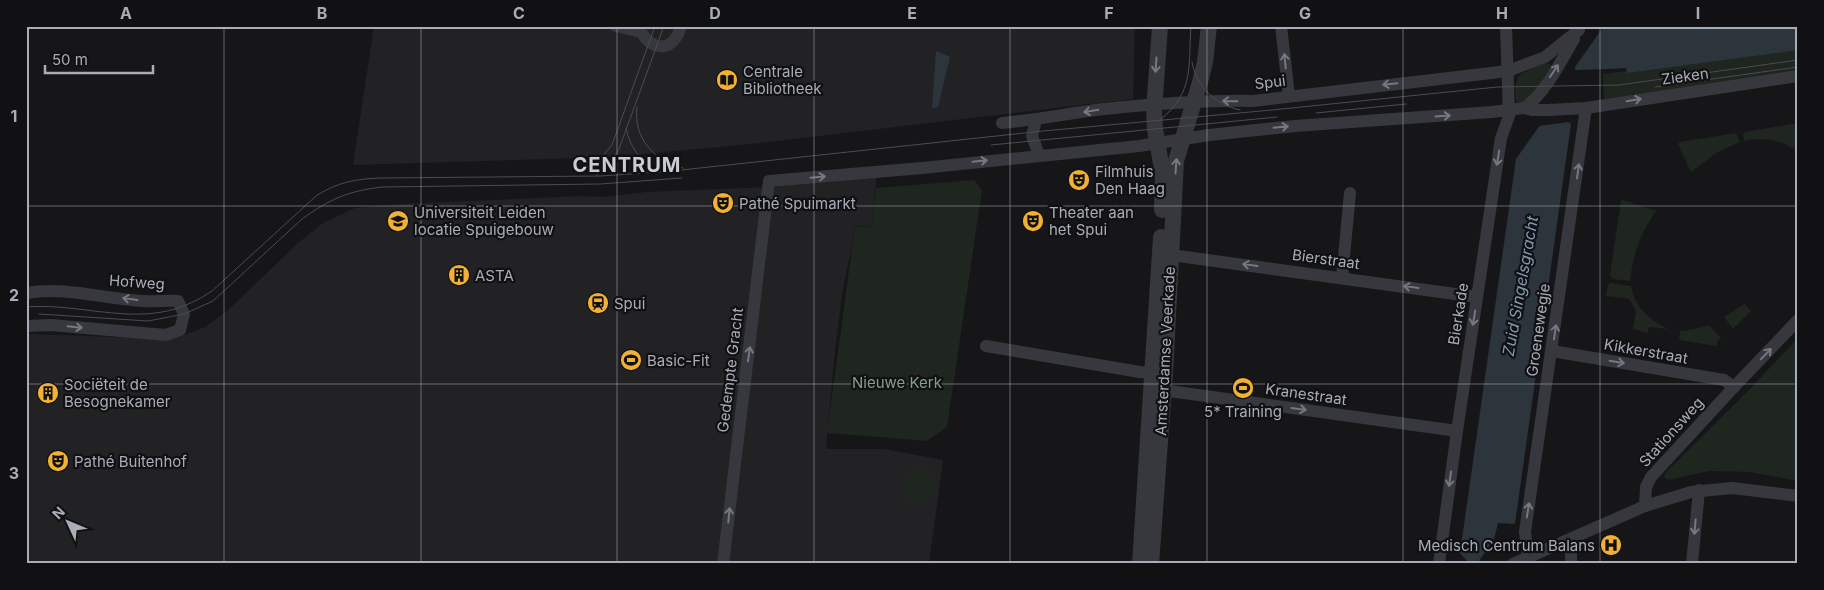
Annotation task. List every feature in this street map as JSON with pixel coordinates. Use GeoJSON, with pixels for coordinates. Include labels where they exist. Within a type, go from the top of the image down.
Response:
{"type":"FeatureCollection","features":[{"type":"Feature","properties":{"kind":"street"},"geometry":{"type":"LineString","coordinates":[[616,26],[642,29],[646,39],[650,42],[665,46],[672,44],[680,31]]}},
{"type":"Feature","properties":{"kind":"street","name":"Amsterdamse Veerkade"},"geometry":{"type":"LineString","coordinates":[[1151,564],[1164,191],[1154,105],[1160,26]]}},
{"type":"Feature","properties":{"kind":"street","name":"Amsterdamse Veerkade"},"geometry":{"type":"LineString","coordinates":[[1159,373],[1171,255],[1176,161],[1196,101],[1205,62],[1209,26]]}},
{"type":"Feature","properties":{"kind":"street"},"geometry":{"type":"LineString","coordinates":[[1281,26],[1289,96]]}},
{"type":"Feature","properties":{"kind":"street","name":"Bierkade"},"geometry":{"type":"LineString","coordinates":[[1439,564],[1501,138],[1507,125],[1510,111],[1506,26]]}},
{"type":"Feature","properties":{"kind":"street"},"geometry":{"type":"LineString","coordinates":[[1036,120],[1032,136],[1040,156],[1295,126],[1510,111],[1524,108],[1532,103],[1558,66],[1580,28]]}},
{"type":"Feature","properties":{"kind":"street","name":"Spui"},"geometry":{"type":"LineString","coordinates":[[1002,123],[1036,120],[1103,109],[1196,101],[1253,101],[1508,70],[1545,57],[1580,28]]}},
{"type":"Feature","properties":{"kind":"street","name":"Zieken"},"geometry":{"type":"LineString","coordinates":[[1524,108],[1532,110],[1582,108],[1798,76]]}},
{"type":"Feature","properties":{"kind":"street","name":"Groenewegje"},"geometry":{"type":"LineString","coordinates":[[1528,558],[1525,532],[1552,351],[1582,108]]}},
{"type":"Feature","properties":{"kind":"street","name":"Gedempte Gracht"},"geometry":{"type":"LineString","coordinates":[[723,564],[770,181],[1040,156]]}},
{"type":"Feature","properties":{"kind":"street"},"geometry":{"type":"LineString","coordinates":[[1342,278],[1350,193]]}},
{"type":"Feature","properties":{"kind":"street","name":"Bierstraat"},"geometry":{"type":"LineString","coordinates":[[1171,255],[1477,297]]}},
{"type":"Feature","properties":{"kind":"street","name":"Hofweg"},"geometry":{"type":"LineString","coordinates":[[26,294],[66,292],[143,301],[178,301],[184,314],[180,330],[166,335],[51,325],[26,326]]}},
{"type":"Feature","properties":{"kind":"street","name":"Stationsweg"},"geometry":{"type":"LineString","coordinates":[[1646,506],[1646,487],[1651,477],[1798,320]]}},
{"type":"Feature","properties":{"kind":"street"},"geometry":{"type":"LineString","coordinates":[[986,346],[1140,372],[1159,373]]}},
{"type":"Feature","properties":{"kind":"street","name":"Kikkerstraat"},"geometry":{"type":"LineString","coordinates":[[1552,351],[1724,380],[1734,387]]}},
{"type":"Feature","properties":{"kind":"street","name":"Amsterdamse Veerkade"},"geometry":{"type":"LineString","coordinates":[[1140,564],[1158,390]]}},
{"type":"Feature","properties":{"kind":"street","name":"Kranestraat"},"geometry":{"type":"LineString","coordinates":[[1158,390],[1457,431]]}},
{"type":"Feature","properties":{"kind":"street"},"geometry":{"type":"LineString","coordinates":[[1513,564],[1666,498],[1699,490],[1732,488],[1798,496]]}},
{"type":"Feature","properties":{"kind":"street"},"geometry":{"type":"LineString","coordinates":[[1692,564],[1699,490]]}},
{"type":"Feature","properties":{"kind":"street"},"geometry":{"type":"LineString","coordinates":[[1571,539],[1571,564]]}},
{"type":"Feature","properties":{"kind":"shaded area"},"geometry":{"type":"Polygon","coordinates":[[[374,26],[1135,26],[1133,99],[751,144],[611,157],[353,165],[374,26]]]}},
{"type":"Feature","properties":{"kind":"shaded area"},"geometry":{"type":"Polygon","coordinates":[[[877,174],[872,227],[855,225],[843,288],[826,449],[884,449],[943,460],[929,564],[26,564],[26,334],[174,339],[205,327],[227,311],[298,243],[323,223],[355,208],[401,204],[581,196],[604,197],[646,192],[773,187],[877,174]]]}},
{"type":"Feature","properties":{"kind":"green space"},"geometry":{"type":"Polygon","coordinates":[[[1798,48],[1798,72],[1604,99],[1603,74],[1798,48]]]}},
{"type":"Feature","properties":{"kind":"green space"},"geometry":{"type":"Polygon","coordinates":[[[1546,62],[1552,66],[1531,96],[1521,103],[1517,102],[1515,95],[1517,80],[1520,74],[1546,62]]]}},
{"type":"Feature","properties":{"kind":"green space"},"geometry":{"type":"Polygon","coordinates":[[[1798,123],[1798,145],[1794,149],[1770,140],[1744,141],[1743,135],[1745,132],[1798,123]]]}},
{"type":"Feature","properties":{"kind":"green space"},"geometry":{"type":"Polygon","coordinates":[[[1736,133],[1740,142],[1716,153],[1691,172],[1678,144],[1680,142],[1736,133]]]}},
{"type":"Feature","properties":{"kind":"green space","name":"Nieuwe Kerk"},"geometry":{"type":"Polygon","coordinates":[[[974,180],[982,190],[947,427],[927,441],[827,433],[855,226],[872,227],[876,188],[974,180]]]}},
{"type":"Feature","properties":{"kind":"green space"},"geometry":{"type":"Polygon","coordinates":[[[1623,200],[1656,211],[1638,244],[1630,281],[1613,279],[1610,275],[1621,201],[1623,200]]]}},
{"type":"Feature","properties":{"kind":"green space"},"geometry":{"type":"Polygon","coordinates":[[[1611,283],[1631,286],[1639,307],[1649,317],[1668,329],[1649,327],[1647,333],[1633,329],[1636,311],[1629,299],[1606,296],[1608,285],[1611,283]]]}},
{"type":"Feature","properties":{"kind":"green space"},"geometry":{"type":"Polygon","coordinates":[[[1744,304],[1751,311],[1733,329],[1724,317],[1744,304]]]}},
{"type":"Feature","properties":{"kind":"green space"},"geometry":{"type":"Polygon","coordinates":[[[1709,325],[1721,338],[1717,341],[1717,346],[1679,340],[1680,331],[1709,325]]]}},
{"type":"Feature","properties":{"kind":"green space"},"geometry":{"type":"Polygon","coordinates":[[[1798,338],[1798,481],[1750,472],[1709,471],[1668,480],[1664,477],[1666,472],[1747,392],[1798,338]]]}},
{"type":"Feature","properties":{"kind":"green space"},"geometry":{"type":"Polygon","coordinates":[[[909,467],[934,470],[930,502],[905,499],[909,467]]]}},
{"type":"Feature","properties":{"kind":"water","name":"Zuid Singelsgracht"},"geometry":{"type":"Polygon","coordinates":[[[1604,26],[1798,26],[1798,50],[1627,73],[1626,68],[1606,69],[1567,121],[1571,124],[1515,524],[1498,523],[1494,539],[1477,564],[1466,564],[1467,561],[1460,553],[1516,159],[1578,71],[1575,67],[1604,26]]]}},
{"type":"Feature","properties":{"kind":"water"},"geometry":{"type":"Polygon","coordinates":[[[936,51],[950,57],[938,107],[932,108],[936,51]]]}},
{"type":"Feature","properties":{"kind":"pier"},"geometry":{"type":"Polygon","coordinates":[[[1606,69],[1568,122],[1539,126],[1578,70],[1606,69]]]}},
{"type":"Feature","properties":{"kind":"tram line"},"geometry":{"type":"LineString","coordinates":[[576,173],[596,164],[612,145],[655,26]]}},
{"type":"Feature","properties":{"kind":"tram line"},"geometry":{"type":"LineString","coordinates":[[596,176],[609,165],[619,149],[664,26]]}},
{"type":"Feature","properties":{"kind":"tram line"},"geometry":{"type":"LineString","coordinates":[[1160,120],[1179,99],[1188,77],[1191,26]]}},
{"type":"Feature","properties":{"kind":"tram line"},"geometry":{"type":"LineString","coordinates":[[26,307],[60,307],[129,314],[162,312],[182,307],[212,291],[316,196],[339,184],[363,179],[601,176],[672,171],[1043,131],[1497,87],[1619,85],[1798,60]]}},
{"type":"Feature","properties":{"kind":"tram line"},"geometry":{"type":"LineString","coordinates":[[1192,62],[1194,71],[1208,94],[1223,104],[1240,110]]}},
{"type":"Feature","properties":{"kind":"tram line"},"geometry":{"type":"LineString","coordinates":[[1655,87],[1798,67]]}},
{"type":"Feature","properties":{"kind":"tram line"},"geometry":{"type":"LineString","coordinates":[[1316,113],[1406,104]]}},
{"type":"Feature","properties":{"kind":"tram line"},"geometry":{"type":"LineString","coordinates":[[637,107],[638,129],[648,146],[663,160],[683,168]]}},
{"type":"Feature","properties":{"kind":"tram line"},"geometry":{"type":"LineString","coordinates":[[991,145],[1277,117]]}},
{"type":"Feature","properties":{"kind":"tram line"},"geometry":{"type":"LineString","coordinates":[[626,128],[630,142],[637,154],[659,172]]}},
{"type":"Feature","properties":{"kind":"tram line"},"geometry":{"type":"LineString","coordinates":[[39,314],[148,321],[184,314],[213,301],[302,219],[331,201],[359,191],[382,187],[600,184],[682,178]]}},
{"type":"Feature","properties":{"kind":"place","name":"Centrale Bibliotheek"},"geometry":{"type":"Point","coordinates":[727,80]}},
{"type":"Feature","properties":{"kind":"place","name":"Filmhuis Den Haag"},"geometry":{"type":"Point","coordinates":[1079,180]}},
{"type":"Feature","properties":{"kind":"place","name":"Pathé Spuimarkt"},"geometry":{"type":"Point","coordinates":[723,203]}},
{"type":"Feature","properties":{"kind":"place","name":"Universiteit Leiden locatie Spuigebouw"},"geometry":{"type":"Point","coordinates":[398,221]}},
{"type":"Feature","properties":{"kind":"place","name":"Theater aan het Spui"},"geometry":{"type":"Point","coordinates":[1033,221]}},
{"type":"Feature","properties":{"kind":"place","name":"ASTA"},"geometry":{"type":"Point","coordinates":[459,275]}},
{"type":"Feature","properties":{"kind":"place","name":"Spui"},"geometry":{"type":"Point","coordinates":[598,303]}},
{"type":"Feature","properties":{"kind":"place","name":"Basic-Fit"},"geometry":{"type":"Point","coordinates":[631,360]}},
{"type":"Feature","properties":{"kind":"place","name":"5* Training"},"geometry":{"type":"Point","coordinates":[1243,388]}},
{"type":"Feature","properties":{"kind":"place","name":"Sociëteit de Besognekamer"},"geometry":{"type":"Point","coordinates":[48,393]}},
{"type":"Feature","properties":{"kind":"place","name":"Pathé Buitenhof"},"geometry":{"type":"Point","coordinates":[58,461]}},
{"type":"Feature","properties":{"kind":"place","name":"Medisch Centrum Balans"},"geometry":{"type":"Point","coordinates":[1611,545]}},
{"type":"Feature","properties":{"kind":"district","name":"CENTRUM"},"geometry":{"type":"Point","coordinates":[627,165]}}]}
